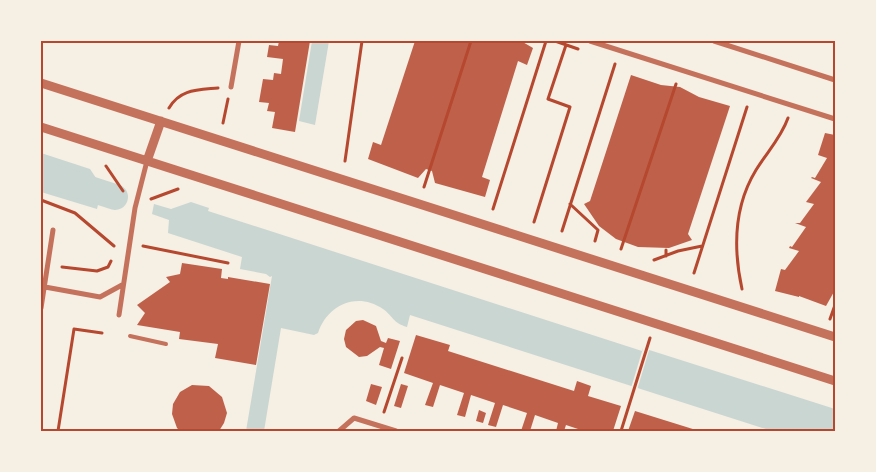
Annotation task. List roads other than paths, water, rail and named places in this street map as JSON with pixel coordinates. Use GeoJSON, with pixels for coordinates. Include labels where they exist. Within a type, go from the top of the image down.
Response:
{"type":"FeatureCollection","features":[{"type":"Feature","properties":{"kind":"street"},"geometry":{"type":"LineString","coordinates":[[231,87],[239,41]]}},
{"type":"Feature","properties":{"kind":"street"},"geometry":{"type":"LineString","coordinates":[[590,41],[835,119]]}},
{"type":"Feature","properties":{"kind":"street"},"geometry":{"type":"LineString","coordinates":[[714,41],[835,80]]}},
{"type":"Feature","properties":{"kind":"street"},"geometry":{"type":"LineString","coordinates":[[41,83],[161,121],[219,142],[835,337]]}},
{"type":"Feature","properties":{"kind":"street"},"geometry":{"type":"LineString","coordinates":[[119,315],[135,208],[147,161],[161,121]]}},
{"type":"Feature","properties":{"kind":"street"},"geometry":{"type":"LineString","coordinates":[[41,127],[835,381]]}},
{"type":"Feature","properties":{"kind":"street"},"geometry":{"type":"LineString","coordinates":[[41,308],[53,230]]}},
{"type":"Feature","properties":{"kind":"street"},"geometry":{"type":"LineString","coordinates":[[45,287],[100,296],[122,285]]}},
{"type":"Feature","properties":{"kind":"street"},"geometry":{"type":"LineString","coordinates":[[339,431],[340,428],[354,418],[396,431]]}},
{"type":"Feature","properties":{"kind":"lane"},"geometry":{"type":"LineString","coordinates":[[130,336],[166,344]]}},
{"type":"Feature","properties":{"kind":"waterway"},"geometry":{"type":"LineString","coordinates":[[41,173],[115,197]]}}]}
